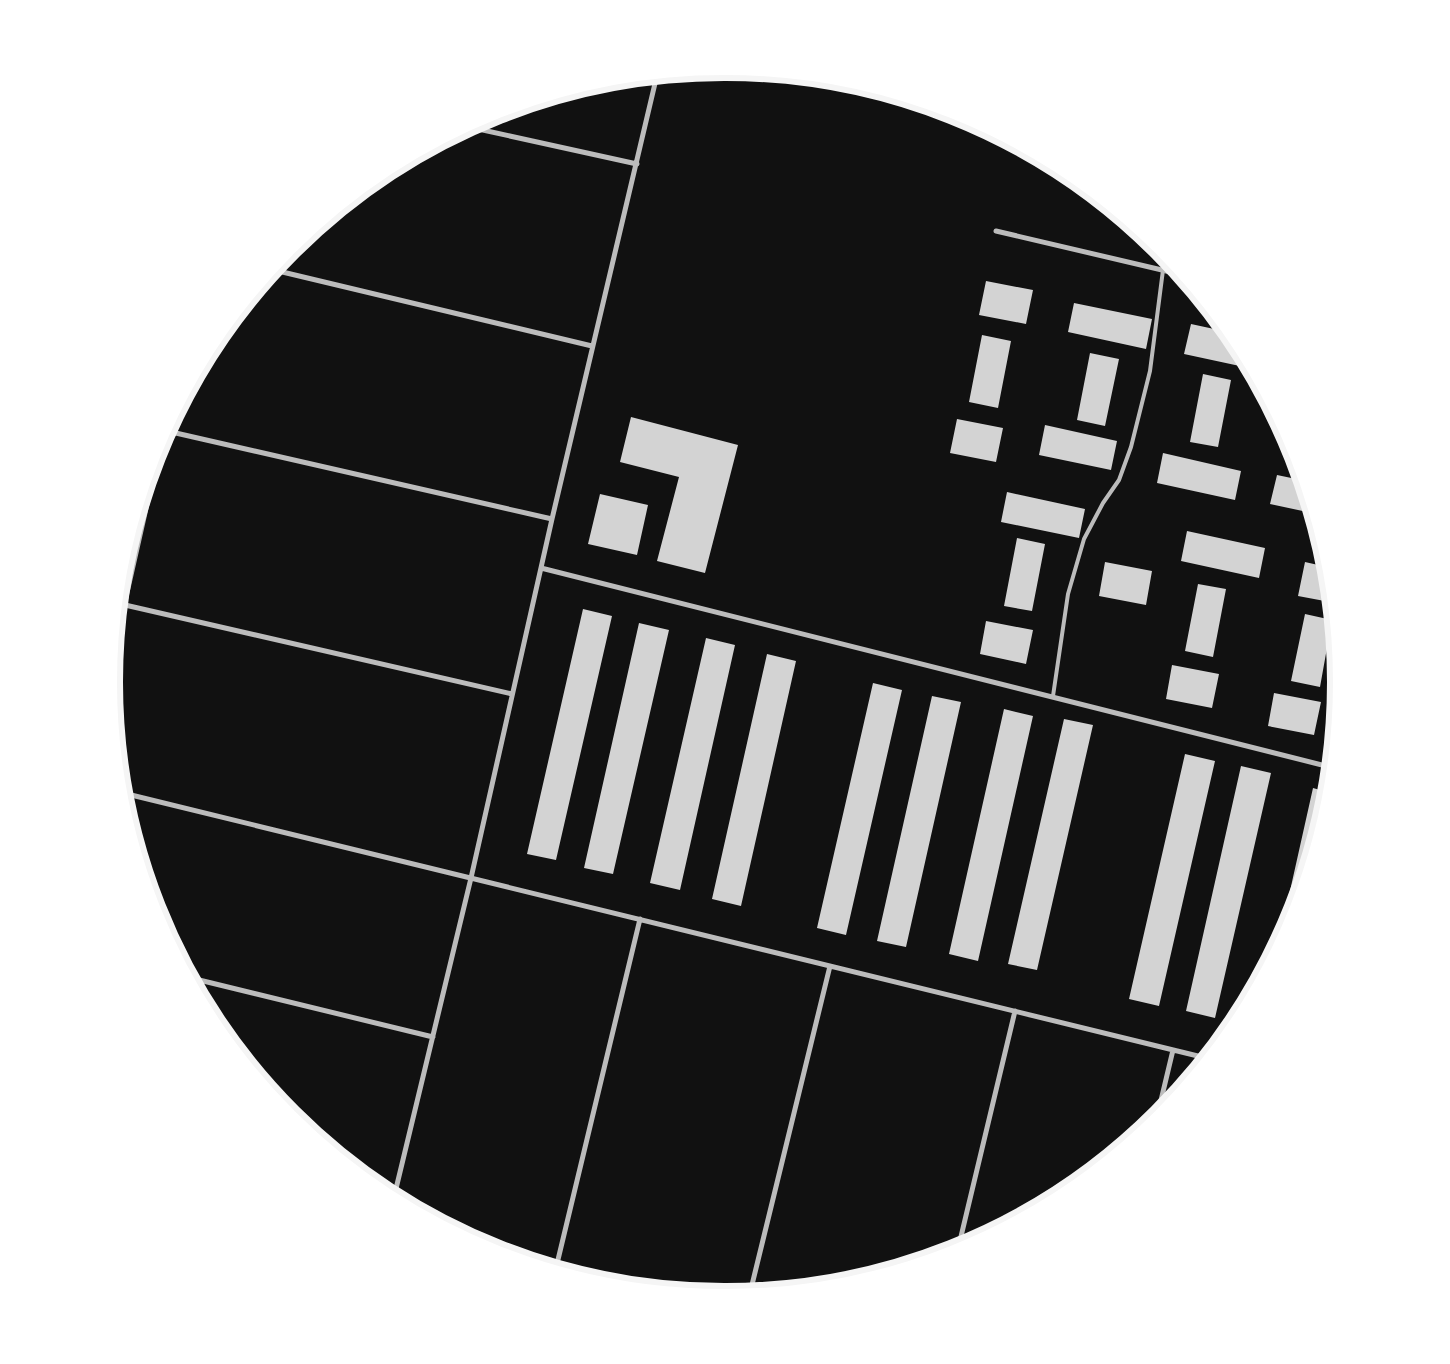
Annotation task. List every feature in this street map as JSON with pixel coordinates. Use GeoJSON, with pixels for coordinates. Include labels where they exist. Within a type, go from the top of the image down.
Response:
{"type":"FeatureCollection","features":[{"type":"Feature","properties":{"kind":"street"},"geometry":{"type":"LineString","coordinates":[[397,1190],[471,878],[592,346],[656,82]]}},
{"type":"Feature","properties":{"kind":"street"},"geometry":{"type":"LineString","coordinates":[[481,130],[636,164]]}},
{"type":"Feature","properties":{"kind":"street"},"geometry":{"type":"LineString","coordinates":[[996,231],[1167,271]]}},
{"type":"Feature","properties":{"kind":"street"},"geometry":{"type":"LineString","coordinates":[[282,272],[592,346]]}},
{"type":"Feature","properties":{"kind":"street"},"geometry":{"type":"LineString","coordinates":[[175,433],[552,520]]}},
{"type":"Feature","properties":{"kind":"street"},"geometry":{"type":"LineString","coordinates":[[130,579],[144,517]]}},
{"type":"Feature","properties":{"kind":"street"},"geometry":{"type":"LineString","coordinates":[[541,568],[1323,765]]}},
{"type":"Feature","properties":{"kind":"street"},"geometry":{"type":"LineString","coordinates":[[126,604],[512,694]]}},
{"type":"Feature","properties":{"kind":"street"},"geometry":{"type":"LineString","coordinates":[[131,795],[1200,1056]]}},
{"type":"Feature","properties":{"kind":"street"},"geometry":{"type":"LineString","coordinates":[[557,1262],[640,919]]}},
{"type":"Feature","properties":{"kind":"street"},"geometry":{"type":"LineString","coordinates":[[752,1285],[830,966]]}},
{"type":"Feature","properties":{"kind":"street"},"geometry":{"type":"LineString","coordinates":[[199,980],[433,1038]]}},
{"type":"Feature","properties":{"kind":"street"},"geometry":{"type":"LineString","coordinates":[[961,1238],[1015,1011]]}},
{"type":"Feature","properties":{"kind":"street"},"geometry":{"type":"LineString","coordinates":[[1161,1099],[1173,1050]]}},
{"type":"Feature","properties":{"kind":"lane"},"geometry":{"type":"LineString","coordinates":[[1053,696],[1068,594],[1084,539],[1103,503],[1119,480],[1131,447],[1150,371],[1164,270]]}},
{"type":"Feature","properties":{"kind":"building"},"geometry":{"type":"Polygon","coordinates":[[[986,281],[1033,290],[1026,324],[979,315],[986,281]]]}},
{"type":"Feature","properties":{"kind":"building"},"geometry":{"type":"Polygon","coordinates":[[[1074,303],[1152,319],[1146,349],[1068,332],[1074,303]]]}},
{"type":"Feature","properties":{"kind":"building"},"geometry":{"type":"Polygon","coordinates":[[[1191,324],[1216,329],[1240,366],[1184,354],[1191,324]]]}},
{"type":"Feature","properties":{"kind":"building"},"geometry":{"type":"Polygon","coordinates":[[[982,335],[1011,341],[998,408],[969,402],[982,335]]]}},
{"type":"Feature","properties":{"kind":"building"},"geometry":{"type":"Polygon","coordinates":[[[1090,353],[1119,359],[1105,426],[1077,420],[1090,353]]]}},
{"type":"Feature","properties":{"kind":"building"},"geometry":{"type":"Polygon","coordinates":[[[1203,374],[1231,380],[1218,447],[1190,442],[1203,374]]]}},
{"type":"Feature","properties":{"kind":"building"},"geometry":{"type":"Polygon","coordinates":[[[631,417],[738,445],[705,573],[657,561],[679,477],[620,462],[631,417]]]}},
{"type":"Feature","properties":{"kind":"building"},"geometry":{"type":"Polygon","coordinates":[[[957,419],[1003,428],[996,462],[950,453],[957,419]]]}},
{"type":"Feature","properties":{"kind":"building"},"geometry":{"type":"Polygon","coordinates":[[[1045,425],[1117,441],[1111,470],[1039,455],[1045,425]]]}},
{"type":"Feature","properties":{"kind":"building"},"geometry":{"type":"Polygon","coordinates":[[[1163,453],[1241,471],[1235,500],[1157,483],[1163,453]]]}},
{"type":"Feature","properties":{"kind":"building"},"geometry":{"type":"Polygon","coordinates":[[[1277,475],[1293,478],[1304,511],[1270,504],[1277,475]]]}},
{"type":"Feature","properties":{"kind":"building"},"geometry":{"type":"Polygon","coordinates":[[[1007,492],[1085,509],[1079,538],[1001,522],[1007,492]]]}},
{"type":"Feature","properties":{"kind":"building"},"geometry":{"type":"Polygon","coordinates":[[[600,494],[648,505],[637,555],[588,544],[600,494]]]}},
{"type":"Feature","properties":{"kind":"building"},"geometry":{"type":"Polygon","coordinates":[[[1187,531],[1265,548],[1259,578],[1181,561],[1187,531]]]}},
{"type":"Feature","properties":{"kind":"building"},"geometry":{"type":"Polygon","coordinates":[[[1017,538],[1045,544],[1032,611],[1004,606],[1017,538]]]}},
{"type":"Feature","properties":{"kind":"building"},"geometry":{"type":"Polygon","coordinates":[[[1105,562],[1152,571],[1146,605],[1099,596],[1105,562]]]}},
{"type":"Feature","properties":{"kind":"building"},"geometry":{"type":"Polygon","coordinates":[[[1305,562],[1318,565],[1324,601],[1298,596],[1305,562]]]}},
{"type":"Feature","properties":{"kind":"building"},"geometry":{"type":"Polygon","coordinates":[[[1198,584],[1226,589],[1213,657],[1185,651],[1198,584]]]}},
{"type":"Feature","properties":{"kind":"building"},"geometry":{"type":"Polygon","coordinates":[[[583,609],[612,616],[556,860],[527,854],[583,609]]]}},
{"type":"Feature","properties":{"kind":"building"},"geometry":{"type":"Polygon","coordinates":[[[1305,614],[1326,619],[1328,642],[1320,687],[1291,681],[1305,614]]]}},
{"type":"Feature","properties":{"kind":"building"},"geometry":{"type":"Polygon","coordinates":[[[986,621],[1033,630],[1026,664],[980,654],[986,621]]]}},
{"type":"Feature","properties":{"kind":"building"},"geometry":{"type":"Polygon","coordinates":[[[639,623],[669,630],[613,874],[584,868],[639,623]]]}},
{"type":"Feature","properties":{"kind":"building"},"geometry":{"type":"Polygon","coordinates":[[[706,638],[735,645],[680,890],[650,883],[706,638]]]}},
{"type":"Feature","properties":{"kind":"building"},"geometry":{"type":"Polygon","coordinates":[[[767,654],[796,661],[741,906],[712,899],[767,654]]]}},
{"type":"Feature","properties":{"kind":"building"},"geometry":{"type":"Polygon","coordinates":[[[1172,665],[1219,674],[1212,708],[1166,699],[1172,665]]]}},
{"type":"Feature","properties":{"kind":"building"},"geometry":{"type":"Polygon","coordinates":[[[873,683],[902,690],[846,935],[817,928],[873,683]]]}},
{"type":"Feature","properties":{"kind":"building"},"geometry":{"type":"Polygon","coordinates":[[[1274,693],[1321,702],[1314,735],[1268,726],[1274,693]]]}},
{"type":"Feature","properties":{"kind":"building"},"geometry":{"type":"Polygon","coordinates":[[[932,696],[961,702],[906,947],[877,941],[932,696]]]}},
{"type":"Feature","properties":{"kind":"building"},"geometry":{"type":"Polygon","coordinates":[[[1004,709],[1033,716],[978,961],[949,954],[1004,709]]]}},
{"type":"Feature","properties":{"kind":"building"},"geometry":{"type":"Polygon","coordinates":[[[1064,719],[1093,725],[1037,970],[1008,964],[1064,719]]]}},
{"type":"Feature","properties":{"kind":"building"},"geometry":{"type":"Polygon","coordinates":[[[1185,754],[1215,761],[1159,1006],[1129,999],[1185,754]]]}},
{"type":"Feature","properties":{"kind":"building"},"geometry":{"type":"Polygon","coordinates":[[[1241,766],[1271,773],[1215,1018],[1186,1011],[1241,766]]]}},
{"type":"Feature","properties":{"kind":"building"},"geometry":{"type":"Polygon","coordinates":[[[1313,788],[1320,790],[1318,800],[1309,838],[1288,900],[1313,788]]]}}]}
